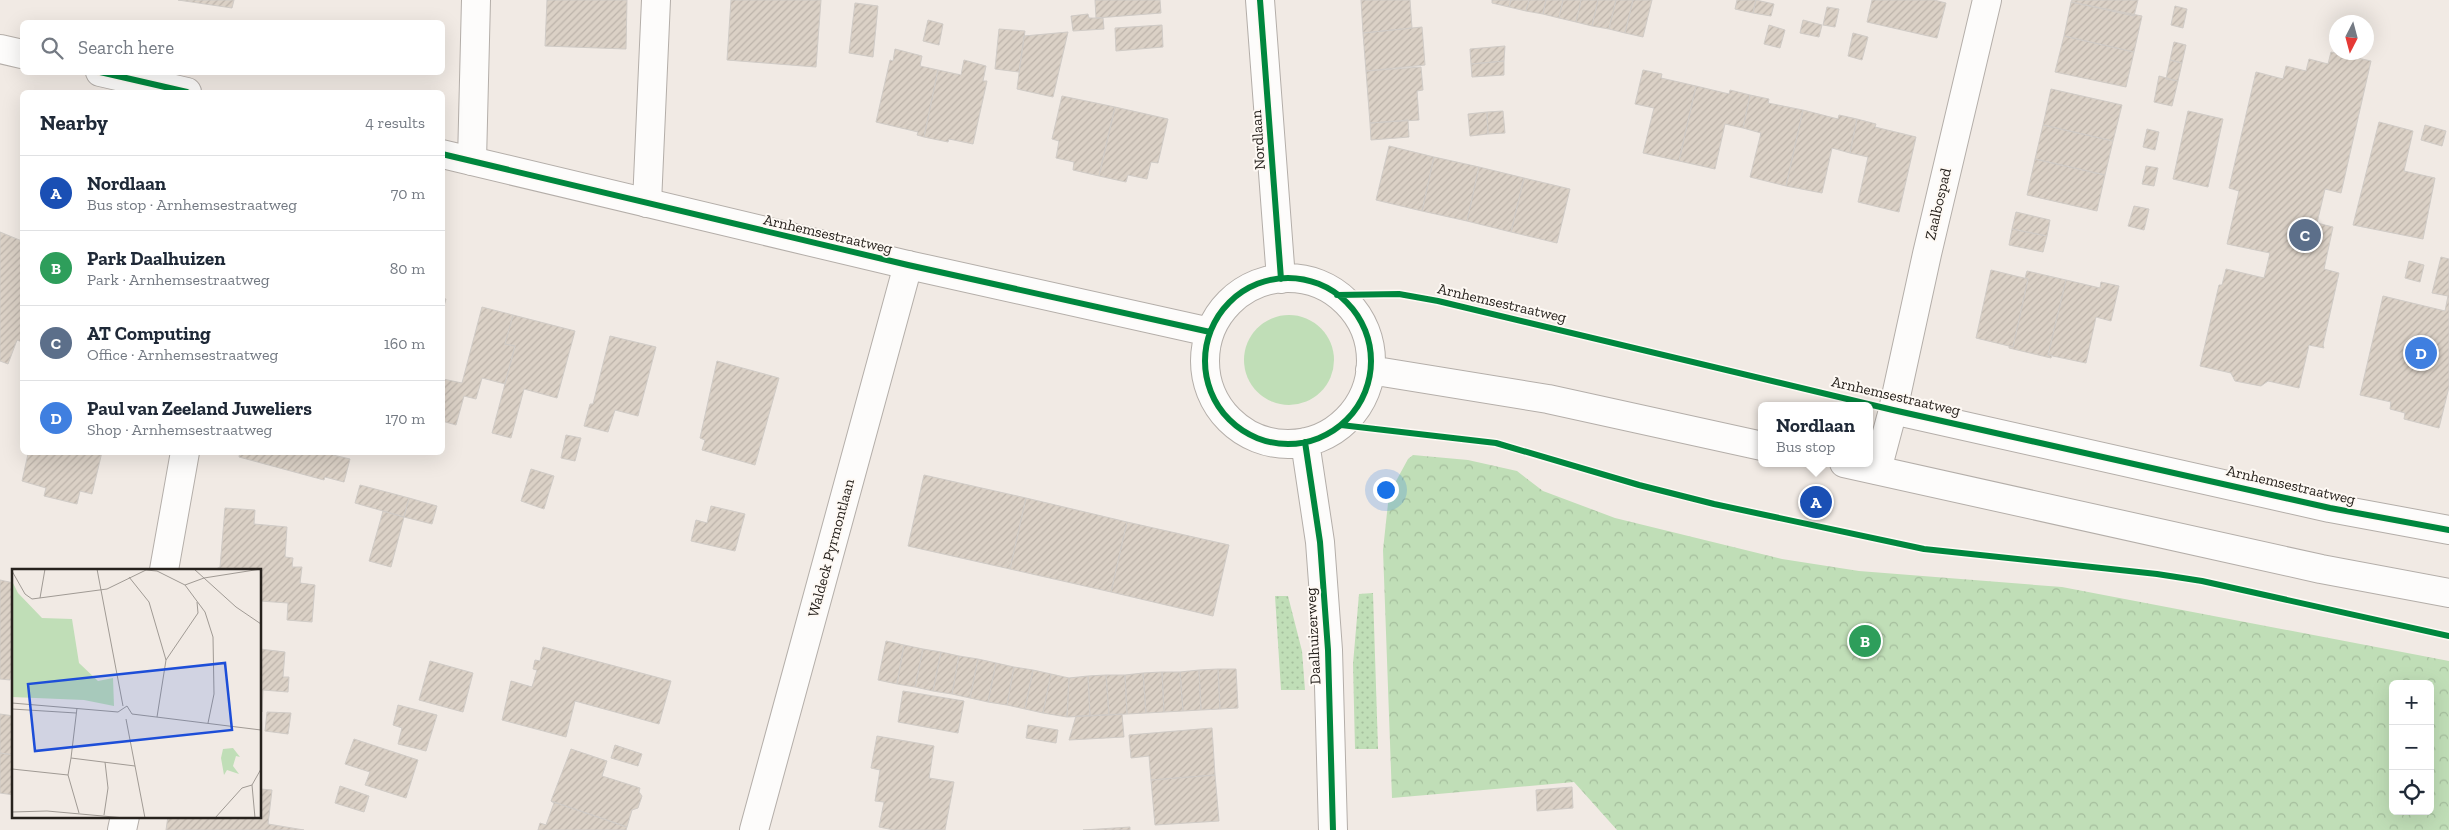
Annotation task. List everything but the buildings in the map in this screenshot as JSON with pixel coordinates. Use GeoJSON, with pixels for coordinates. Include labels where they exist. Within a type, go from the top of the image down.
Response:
{"type":"FeatureCollection","features":[{"type":"Feature","properties":{"kind":"main road"},"geometry":{"type":"LineString","coordinates":[[472,161],[476,0]]}},
{"type":"Feature","properties":{"kind":"main road"},"geometry":{"type":"LineString","coordinates":[[647,203],[656,0]]}},
{"type":"Feature","properties":{"kind":"main road","name":"Nordlaan"},"geometry":{"type":"LineString","coordinates":[[1260,0],[1281,279]]}},
{"type":"Feature","properties":{"kind":"main road","name":"Zaalbospad"},"geometry":{"type":"LineString","coordinates":[[1893,410],[1927,254],[1987,0]]}},
{"type":"Feature","properties":{"kind":"main road"},"geometry":{"type":"LineString","coordinates":[[0,49],[20,54]]}},
{"type":"Feature","properties":{"kind":"main road"},"geometry":{"type":"LineString","coordinates":[[113,75],[177,90]]}},
{"type":"Feature","properties":{"kind":"main road","name":"Arnhemsestraatweg"},"geometry":{"type":"LineString","coordinates":[[445,155],[908,266],[1210,332]]}},
{"type":"Feature","properties":{"kind":"main road","name":"Waldeck Pyrmontlaan"},"geometry":{"type":"LineString","coordinates":[[754,830],[908,266]]}},
{"type":"Feature","properties":{"kind":"main road"},"geometry":{"type":"LineString","coordinates":[[1281,279],[1300,279],[1320,285],[1337,295],[1353,310],[1364,328],[1368,342],[1370,370],[1362,398],[1352,412],[1332,430],[1305,442],[1283,444],[1261,440],[1241,430],[1225,416],[1212,396],[1206,376],[1204,354],[1210,332],[1221,311],[1237,295],[1258,284],[1281,279]]}},
{"type":"Feature","properties":{"kind":"main road"},"geometry":{"type":"LineString","coordinates":[[1370,370],[1548,399],[1758,445]]}},
{"type":"Feature","properties":{"kind":"main road","name":"Arnhemsestraatweg"},"geometry":{"type":"LineString","coordinates":[[1877,470],[1893,410],[2330,508],[2449,530]]}},
{"type":"Feature","properties":{"kind":"main road","name":"Daalhuizerweg"},"geometry":{"type":"LineString","coordinates":[[1305,442],[1320,542],[1328,650],[1333,830]]}},
{"type":"Feature","properties":{"kind":"main road"},"geometry":{"type":"LineString","coordinates":[[164,569],[184,455]]}},
{"type":"Feature","properties":{"kind":"main road"},"geometry":{"type":"LineString","coordinates":[[1863,467],[2321,569],[2449,593]]}},
{"type":"Feature","properties":{"kind":"green space"},"geometry":{"type":"Polygon","coordinates":[[[1289,315],[1306,319],[1321,328],[1330,343],[1334,360],[1330,377],[1321,392],[1306,401],[1289,405],[1272,401],[1257,392],[1248,377],[1244,360],[1248,343],[1257,328],[1272,319],[1289,315]]]}},
{"type":"Feature","properties":{"kind":"green space"},"geometry":{"type":"Polygon","coordinates":[[[1413,455],[1468,460],[1517,471],[1543,491],[1615,518],[1782,559],[1859,571],[2062,587],[2449,661],[2449,830],[1617,830],[1574,782],[1392,798],[1383,550],[1389,494],[1408,459],[1413,455]]]}},
{"type":"Feature","properties":{"kind":"green space"},"geometry":{"type":"Polygon","coordinates":[[[1373,593],[1378,749],[1355,749],[1353,664],[1359,594],[1373,593]]]}},
{"type":"Feature","properties":{"kind":"green space"},"geometry":{"type":"Polygon","coordinates":[[[1275,596],[1288,596],[1302,651],[1305,690],[1281,690],[1275,596]]]}},
{"type":"Feature","properties":{"kind":"cycle path"},"geometry":{"type":"LineString","coordinates":[[1260,0],[1281,279]]}},
{"type":"Feature","properties":{"kind":"cycle path"},"geometry":{"type":"LineString","coordinates":[[113,75],[178,90]]}},
{"type":"Feature","properties":{"kind":"cycle path"},"geometry":{"type":"LineString","coordinates":[[445,155],[908,265],[1210,332]]}},
{"type":"Feature","properties":{"kind":"cycle path"},"geometry":{"type":"LineString","coordinates":[[1288,278],[1312,282],[1327,288],[1352,309],[1361,322],[1367,337],[1371,361],[1367,385],[1361,400],[1340,425],[1327,434],[1312,440],[1288,444],[1264,440],[1249,434],[1224,413],[1215,400],[1209,385],[1205,361],[1209,337],[1215,322],[1236,297],[1249,288],[1264,282],[1288,278]]}},
{"type":"Feature","properties":{"kind":"cycle path"},"geometry":{"type":"LineString","coordinates":[[1337,295],[1399,294],[1438,301],[1860,402]]}},
{"type":"Feature","properties":{"kind":"cycle path"},"geometry":{"type":"LineString","coordinates":[[1873,405],[2330,508],[2449,530]]}},
{"type":"Feature","properties":{"kind":"cycle path"},"geometry":{"type":"LineString","coordinates":[[1341,425],[1496,443],[1639,485],[1714,504],[1924,549],[2157,574],[2202,581],[2449,636]]}},
{"type":"Feature","properties":{"kind":"cycle path"},"geometry":{"type":"LineString","coordinates":[[1305,442],[1320,542],[1328,650],[1333,830]]}},
{"type":"Feature","properties":{"kind":"place","name":"AT Computing"},"geometry":{"type":"Point","coordinates":[2305,235]}},
{"type":"Feature","properties":{"kind":"place","name":"Paul van Zeeland Juweliers"},"geometry":{"type":"Point","coordinates":[2421,353]}},
{"type":"Feature","properties":{"kind":"place","name":"Nordlaan"},"geometry":{"type":"Point","coordinates":[1816,502]}},
{"type":"Feature","properties":{"kind":"place","name":"Park Daalhuizen"},"geometry":{"type":"Point","coordinates":[1865,641]}}]}
